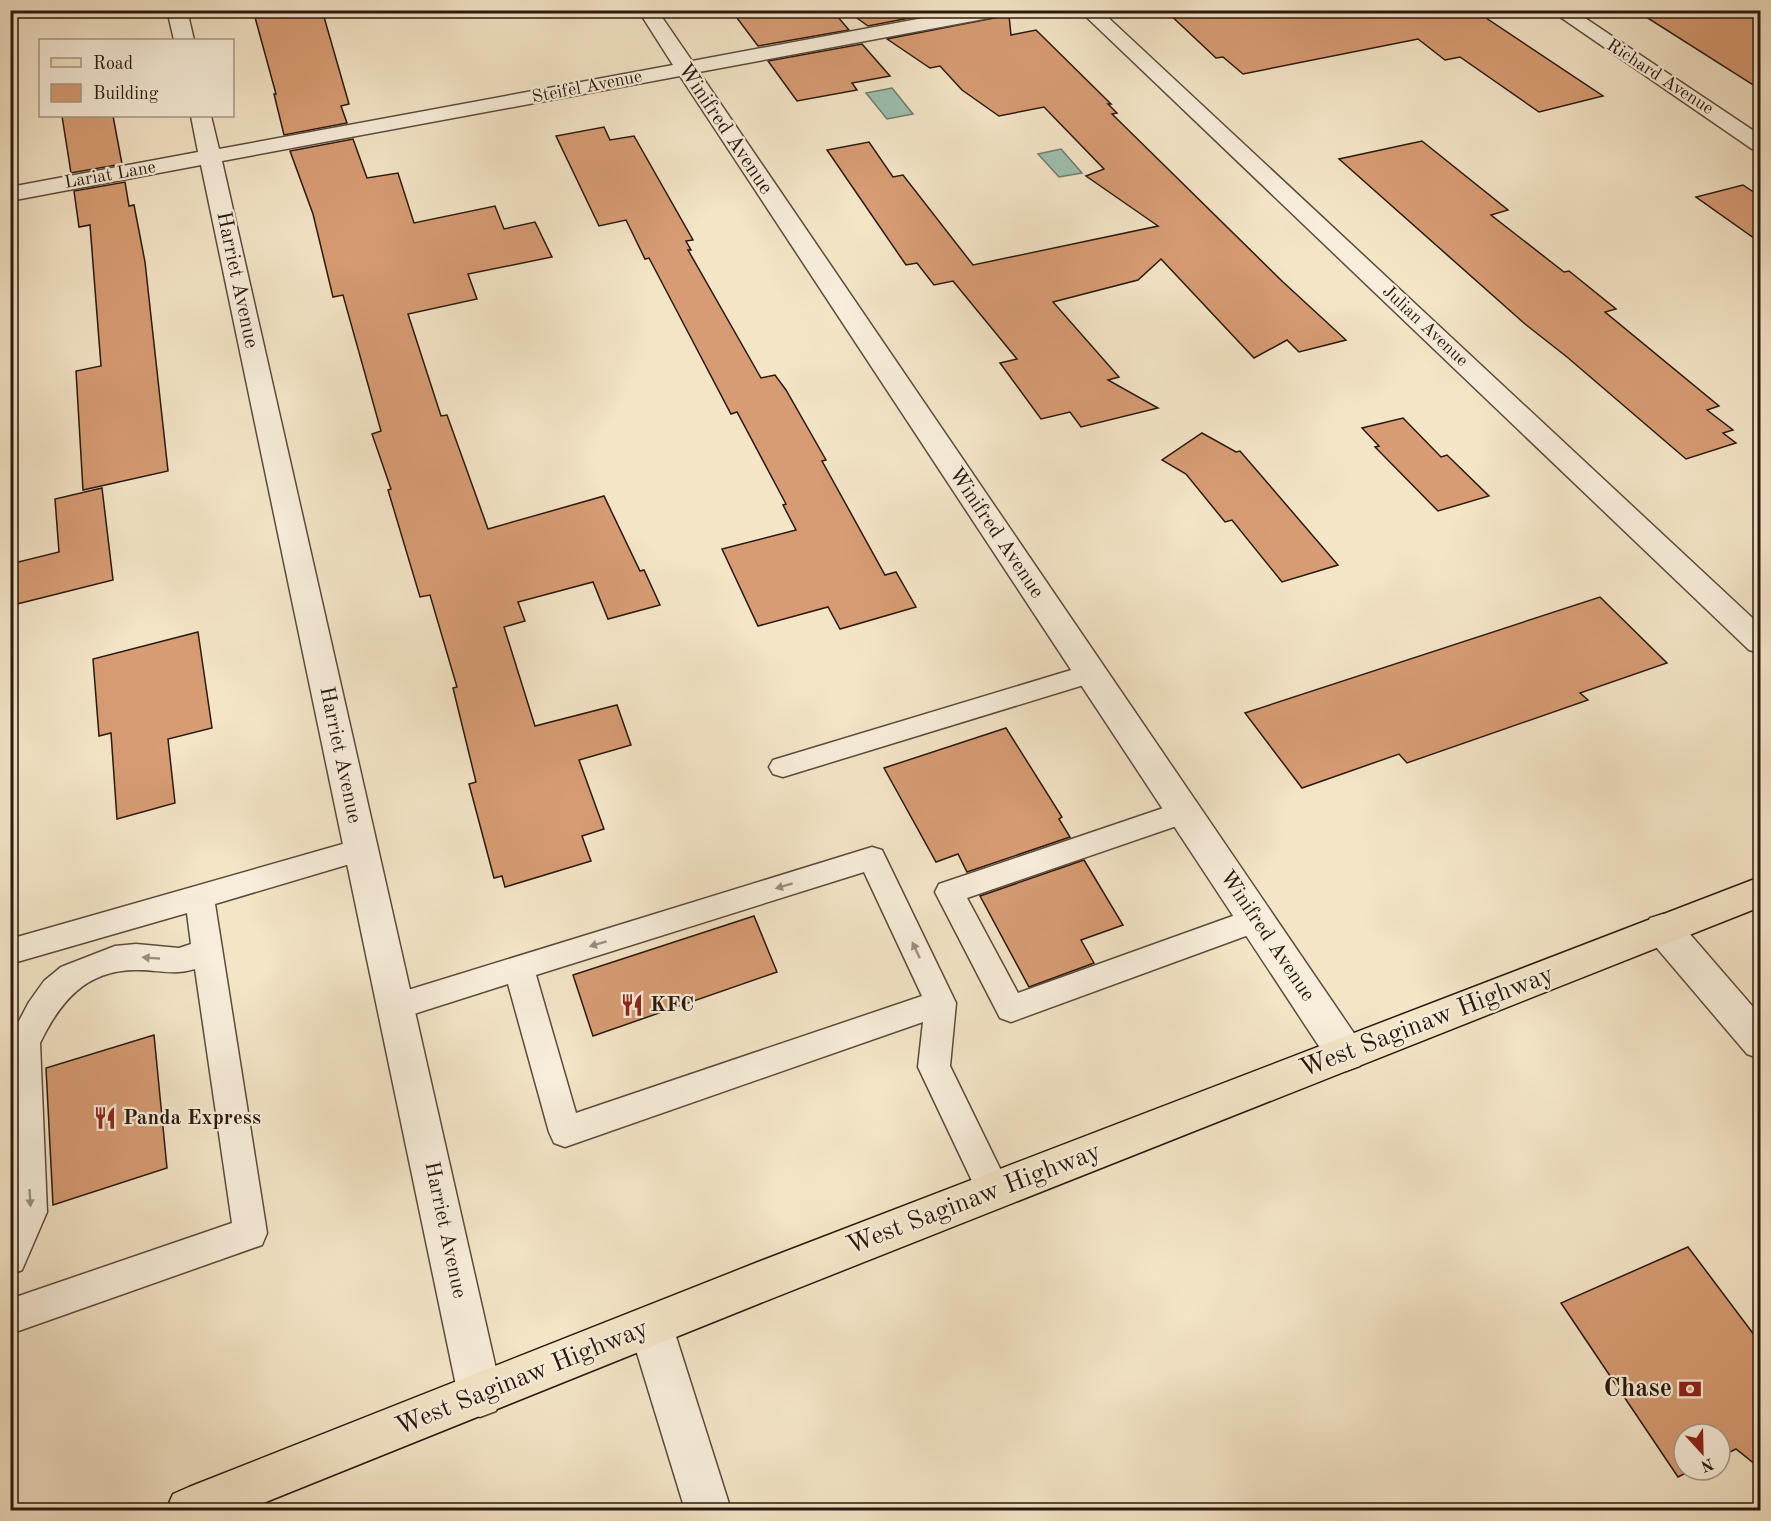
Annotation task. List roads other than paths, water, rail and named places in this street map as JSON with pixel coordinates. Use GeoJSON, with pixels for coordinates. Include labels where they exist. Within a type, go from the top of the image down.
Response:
{"type":"FeatureCollection","features":[{"type":"Feature","properties":{"kind":"main road","name":"West Saginaw Highway"},"geometry":{"type":"LineString","coordinates":[[189,1510],[994,1191],[1761,892]]}},
{"type":"Feature","properties":{"kind":"street"},"geometry":{"type":"LineString","coordinates":[[177,10],[184,39]]}},
{"type":"Feature","properties":{"kind":"street","name":"Winifred Avenue"},"geometry":{"type":"LineString","coordinates":[[647,10],[1346,1054]]}},
{"type":"Feature","properties":{"kind":"street","name":"Steifel Avenue"},"geometry":{"type":"LineString","coordinates":[[210,157],[1000,10]]}},
{"type":"Feature","properties":{"kind":"street","name":"Julian Avenue"},"geometry":{"type":"LineString","coordinates":[[1088,10],[1761,642]]}},
{"type":"Feature","properties":{"kind":"street","name":"Richard Avenue"},"geometry":{"type":"LineString","coordinates":[[1559,10],[1761,144]]}},
{"type":"Feature","properties":{"kind":"street","name":"Harriet Avenue"},"geometry":{"type":"LineString","coordinates":[[201,117],[480,1395]]}},
{"type":"Feature","properties":{"kind":"street","name":"Lariat Lane"},"geometry":{"type":"LineString","coordinates":[[10,194],[210,157]]}},
{"type":"Feature","properties":{"kind":"street"},"geometry":{"type":"LineString","coordinates":[[1664,929],[1761,1042]]}},
{"type":"Feature","properties":{"kind":"street"},"geometry":{"type":"LineString","coordinates":[[651,1327],[708,1510]]}},
{"type":"Feature","properties":{"kind":"lane"},"geometry":{"type":"LineString","coordinates":[[783,767],[1090,674]]}},
{"type":"Feature","properties":{"kind":"lane"},"geometry":{"type":"LineString","coordinates":[[1184,812],[949,892],[1011,1009],[1255,920]]}},
{"type":"Feature","properties":{"kind":"lane"},"geometry":{"type":"LineString","coordinates":[[10,952],[360,849]]}},
{"type":"Feature","properties":{"kind":"lane"},"geometry":{"type":"LineString","coordinates":[[395,1007],[872,858],[941,1003],[934,1067],[994,1191]]}},
{"type":"Feature","properties":{"kind":"lane"},"geometry":{"type":"LineString","coordinates":[[10,1317],[250,1233],[199,897]]}},
{"type":"Feature","properties":{"kind":"lane"},"geometry":{"type":"LineString","coordinates":[[10,1258],[30,1212],[24,1042],[40,1011],[56,990],[72,976],[96,965],[115,959],[136,957],[179,961],[208,952]]}},
{"type":"Feature","properties":{"kind":"lane"},"geometry":{"type":"LineString","coordinates":[[519,968],[565,1132],[941,1003]]}},
{"type":"Feature","properties":{"kind":"place","name":"KFC"},"geometry":{"type":"Point","coordinates":[632,1005]}},
{"type":"Feature","properties":{"kind":"place","name":"Panda Express"},"geometry":{"type":"Point","coordinates":[105,1118]}},
{"type":"Feature","properties":{"kind":"place","name":"Chase"},"geometry":{"type":"Point","coordinates":[1690,1389]}}]}
